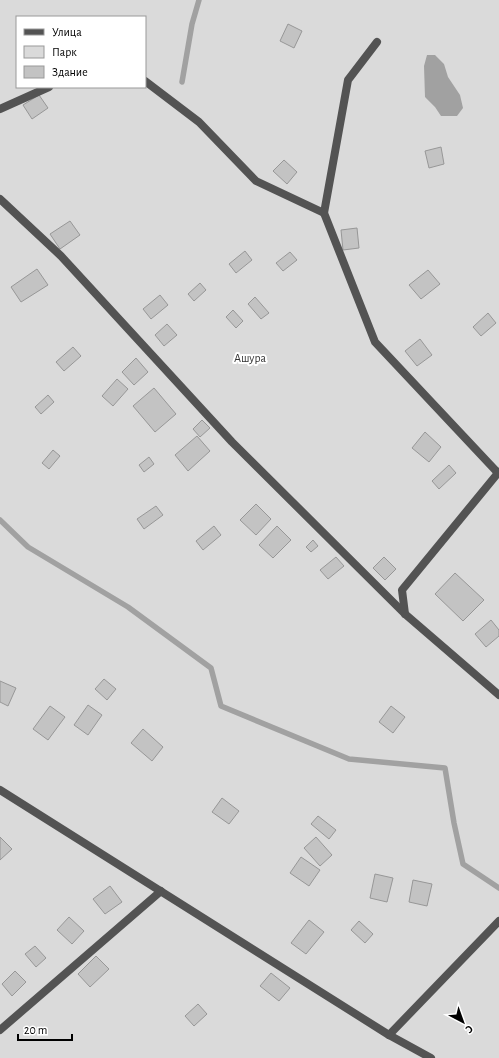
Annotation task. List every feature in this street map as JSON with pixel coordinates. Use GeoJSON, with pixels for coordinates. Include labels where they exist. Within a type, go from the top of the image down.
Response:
{"type":"FeatureCollection","features":[{"type":"Feature","properties":{"kind":"street"},"geometry":{"type":"LineString","coordinates":[[377,42],[348,80],[324,213],[375,342],[499,473],[402,590],[404,614]]}},
{"type":"Feature","properties":{"kind":"street"},"geometry":{"type":"LineString","coordinates":[[146,82],[199,122],[256,181],[324,213]]}},
{"type":"Feature","properties":{"kind":"street"},"geometry":{"type":"LineString","coordinates":[[0,109],[47,88]]}},
{"type":"Feature","properties":{"kind":"street"},"geometry":{"type":"LineString","coordinates":[[0,199],[61,256],[232,442],[404,614],[499,695]]}},
{"type":"Feature","properties":{"kind":"street"},"geometry":{"type":"LineString","coordinates":[[0,790],[389,1035],[431,1058]]}},
{"type":"Feature","properties":{"kind":"street"},"geometry":{"type":"LineString","coordinates":[[0,1030],[161,891]]}},
{"type":"Feature","properties":{"kind":"street"},"geometry":{"type":"LineString","coordinates":[[389,1035],[499,921]]}},
{"type":"Feature","properties":{"kind":"green space","name":"Ашура"},"geometry":{"type":"Polygon","coordinates":[[[0,0],[499,0],[499,1058],[0,1058],[0,0]]]}},
{"type":"Feature","properties":{"kind":"shaded area"},"geometry":{"type":"Polygon","coordinates":[[[427,55],[435,55],[444,64],[448,77],[460,95],[463,108],[457,116],[441,116],[435,107],[425,97],[424,66],[427,55]]]}},
{"type":"Feature","properties":{"kind":"building"},"geometry":{"type":"Polygon","coordinates":[[[288,24],[302,31],[294,48],[280,41],[288,24]]]}},
{"type":"Feature","properties":{"kind":"building"},"geometry":{"type":"Polygon","coordinates":[[[39,95],[48,108],[32,119],[23,105],[39,95]]]}},
{"type":"Feature","properties":{"kind":"building"},"geometry":{"type":"Polygon","coordinates":[[[441,147],[444,164],[429,168],[425,151],[441,147]]]}},
{"type":"Feature","properties":{"kind":"building"},"geometry":{"type":"Polygon","coordinates":[[[284,160],[297,172],[287,184],[273,171],[284,160]]]}},
{"type":"Feature","properties":{"kind":"building"},"geometry":{"type":"Polygon","coordinates":[[[70,221],[80,235],[60,249],[50,234],[70,221]]]}},
{"type":"Feature","properties":{"kind":"building"},"geometry":{"type":"Polygon","coordinates":[[[357,228],[359,248],[343,250],[341,230],[357,228]]]}},
{"type":"Feature","properties":{"kind":"building"},"geometry":{"type":"Polygon","coordinates":[[[245,251],[252,260],[236,273],[229,264],[245,251]]]}},
{"type":"Feature","properties":{"kind":"building"},"geometry":{"type":"Polygon","coordinates":[[[290,252],[297,260],[283,271],[276,263],[290,252]]]}},
{"type":"Feature","properties":{"kind":"building"},"geometry":{"type":"Polygon","coordinates":[[[37,269],[48,285],[21,302],[11,287],[37,269]]]}},
{"type":"Feature","properties":{"kind":"building"},"geometry":{"type":"Polygon","coordinates":[[[428,270],[440,284],[421,299],[409,285],[428,270]]]}},
{"type":"Feature","properties":{"kind":"building"},"geometry":{"type":"Polygon","coordinates":[[[200,283],[206,290],[194,301],[188,294],[200,283]]]}},
{"type":"Feature","properties":{"kind":"building"},"geometry":{"type":"Polygon","coordinates":[[[160,295],[168,305],[151,319],[143,309],[160,295]]]}},
{"type":"Feature","properties":{"kind":"building"},"geometry":{"type":"Polygon","coordinates":[[[255,297],[269,313],[261,319],[248,304],[255,297]]]}},
{"type":"Feature","properties":{"kind":"building"},"geometry":{"type":"Polygon","coordinates":[[[233,310],[243,321],[236,328],[226,317],[233,310]]]}},
{"type":"Feature","properties":{"kind":"building"},"geometry":{"type":"Polygon","coordinates":[[[488,313],[496,323],[481,336],[473,327],[488,313]]]}},
{"type":"Feature","properties":{"kind":"building"},"geometry":{"type":"Polygon","coordinates":[[[167,324],[177,335],[164,346],[155,335],[167,324]]]}},
{"type":"Feature","properties":{"kind":"building"},"geometry":{"type":"Polygon","coordinates":[[[420,339],[432,355],[417,366],[405,351],[420,339]]]}},
{"type":"Feature","properties":{"kind":"building"},"geometry":{"type":"Polygon","coordinates":[[[73,347],[81,356],[64,371],[56,362],[73,347]]]}},
{"type":"Feature","properties":{"kind":"building"},"geometry":{"type":"Polygon","coordinates":[[[136,358],[148,372],[134,385],[122,372],[136,358]]]}},
{"type":"Feature","properties":{"kind":"building"},"geometry":{"type":"Polygon","coordinates":[[[117,379],[128,389],[113,406],[102,396],[117,379]]]}},
{"type":"Feature","properties":{"kind":"building"},"geometry":{"type":"Polygon","coordinates":[[[154,388],[176,414],[155,432],[133,406],[154,388]]]}},
{"type":"Feature","properties":{"kind":"building"},"geometry":{"type":"Polygon","coordinates":[[[48,395],[54,402],[41,414],[35,407],[48,395]]]}},
{"type":"Feature","properties":{"kind":"building"},"geometry":{"type":"Polygon","coordinates":[[[202,420],[210,428],[200,437],[193,429],[202,420]]]}},
{"type":"Feature","properties":{"kind":"building"},"geometry":{"type":"Polygon","coordinates":[[[425,432],[441,447],[429,462],[412,448],[425,432]]]}},
{"type":"Feature","properties":{"kind":"building"},"geometry":{"type":"Polygon","coordinates":[[[197,436],[210,451],[188,471],[175,455],[197,436]]]}},
{"type":"Feature","properties":{"kind":"building"},"geometry":{"type":"Polygon","coordinates":[[[53,450],[60,456],[49,469],[42,463],[53,450]]]}},
{"type":"Feature","properties":{"kind":"building"},"geometry":{"type":"Polygon","coordinates":[[[149,457],[154,464],[144,472],[139,465],[149,457]]]}},
{"type":"Feature","properties":{"kind":"building"},"geometry":{"type":"Polygon","coordinates":[[[449,465],[456,473],[439,489],[432,481],[449,465]]]}},
{"type":"Feature","properties":{"kind":"building"},"geometry":{"type":"Polygon","coordinates":[[[256,504],[271,519],[256,535],[240,520],[256,504]]]}},
{"type":"Feature","properties":{"kind":"building"},"geometry":{"type":"Polygon","coordinates":[[[156,506],[163,515],[144,529],[137,519],[156,506]]]}},
{"type":"Feature","properties":{"kind":"building"},"geometry":{"type":"Polygon","coordinates":[[[214,526],[221,535],[203,550],[196,541],[214,526]]]}},
{"type":"Feature","properties":{"kind":"building"},"geometry":{"type":"Polygon","coordinates":[[[277,526],[291,540],[273,558],[259,545],[277,526]]]}},
{"type":"Feature","properties":{"kind":"building"},"geometry":{"type":"Polygon","coordinates":[[[313,540],[318,546],[311,552],[306,547],[313,540]]]}},
{"type":"Feature","properties":{"kind":"building"},"geometry":{"type":"Polygon","coordinates":[[[336,557],[344,566],[328,579],[320,570],[336,557]]]}},
{"type":"Feature","properties":{"kind":"building"},"geometry":{"type":"Polygon","coordinates":[[[384,557],[396,569],[385,580],[373,568],[384,557]]]}},
{"type":"Feature","properties":{"kind":"building"},"geometry":{"type":"Polygon","coordinates":[[[455,573],[484,600],[463,621],[435,594],[455,573]]]}},
{"type":"Feature","properties":{"kind":"building"},"geometry":{"type":"Polygon","coordinates":[[[491,620],[499,630],[499,636],[486,647],[475,634],[491,620]]]}},
{"type":"Feature","properties":{"kind":"building"},"geometry":{"type":"Polygon","coordinates":[[[104,679],[116,689],[107,700],[95,689],[104,679]]]}},
{"type":"Feature","properties":{"kind":"building"},"geometry":{"type":"Polygon","coordinates":[[[0,681],[16,688],[8,706],[0,702],[0,681]]]}},
{"type":"Feature","properties":{"kind":"building"},"geometry":{"type":"Polygon","coordinates":[[[88,705],[102,715],[88,735],[74,725],[88,705]]]}},
{"type":"Feature","properties":{"kind":"building"},"geometry":{"type":"Polygon","coordinates":[[[50,706],[65,717],[48,740],[33,729],[50,706]]]}},
{"type":"Feature","properties":{"kind":"building"},"geometry":{"type":"Polygon","coordinates":[[[391,706],[405,717],[393,733],[379,722],[391,706]]]}},
{"type":"Feature","properties":{"kind":"building"},"geometry":{"type":"Polygon","coordinates":[[[143,729],[163,747],[152,761],[131,743],[143,729]]]}},
{"type":"Feature","properties":{"kind":"building"},"geometry":{"type":"Polygon","coordinates":[[[222,798],[239,811],[229,824],[212,812],[222,798]]]}},
{"type":"Feature","properties":{"kind":"building"},"geometry":{"type":"Polygon","coordinates":[[[318,816],[336,830],[329,839],[311,824],[318,816]]]}},
{"type":"Feature","properties":{"kind":"building"},"geometry":{"type":"Polygon","coordinates":[[[0,837],[12,849],[0,860],[0,837]]]}},
{"type":"Feature","properties":{"kind":"building"},"geometry":{"type":"Polygon","coordinates":[[[316,837],[332,855],[320,866],[304,848],[316,837]]]}},
{"type":"Feature","properties":{"kind":"building"},"geometry":{"type":"Polygon","coordinates":[[[301,857],[320,870],[309,886],[290,873],[301,857]]]}},
{"type":"Feature","properties":{"kind":"building"},"geometry":{"type":"Polygon","coordinates":[[[375,874],[393,878],[387,902],[370,898],[375,874]]]}},
{"type":"Feature","properties":{"kind":"building"},"geometry":{"type":"Polygon","coordinates":[[[413,880],[432,884],[427,906],[409,902],[413,880]]]}},
{"type":"Feature","properties":{"kind":"building"},"geometry":{"type":"Polygon","coordinates":[[[110,886],[122,902],[105,914],[93,899],[110,886]]]}},
{"type":"Feature","properties":{"kind":"building"},"geometry":{"type":"Polygon","coordinates":[[[69,917],[84,931],[72,944],[57,930],[69,917]]]}},
{"type":"Feature","properties":{"kind":"building"},"geometry":{"type":"Polygon","coordinates":[[[309,920],[324,932],[306,954],[291,943],[309,920]]]}},
{"type":"Feature","properties":{"kind":"building"},"geometry":{"type":"Polygon","coordinates":[[[359,921],[373,934],[365,943],[351,930],[359,921]]]}},
{"type":"Feature","properties":{"kind":"building"},"geometry":{"type":"Polygon","coordinates":[[[35,946],[46,958],[36,967],[25,954],[35,946]]]}},
{"type":"Feature","properties":{"kind":"building"},"geometry":{"type":"Polygon","coordinates":[[[96,956],[109,969],[90,987],[78,974],[96,956]]]}},
{"type":"Feature","properties":{"kind":"building"},"geometry":{"type":"Polygon","coordinates":[[[15,971],[26,982],[12,996],[2,984],[15,971]]]}},
{"type":"Feature","properties":{"kind":"building"},"geometry":{"type":"Polygon","coordinates":[[[271,973],[290,988],[279,1001],[260,986],[271,973]]]}},
{"type":"Feature","properties":{"kind":"building"},"geometry":{"type":"Polygon","coordinates":[[[198,1004],[207,1014],[194,1026],[185,1016],[198,1004]]]}},
{"type":"Feature","properties":{"kind":"waterway"},"geometry":{"type":"LineString","coordinates":[[182,82],[192,24],[199,0]]}},
{"type":"Feature","properties":{"kind":"waterway"},"geometry":{"type":"LineString","coordinates":[[0,520],[28,547],[128,607],[211,668],[221,706],[349,759],[445,768],[454,823],[463,864],[499,888]]}}]}
